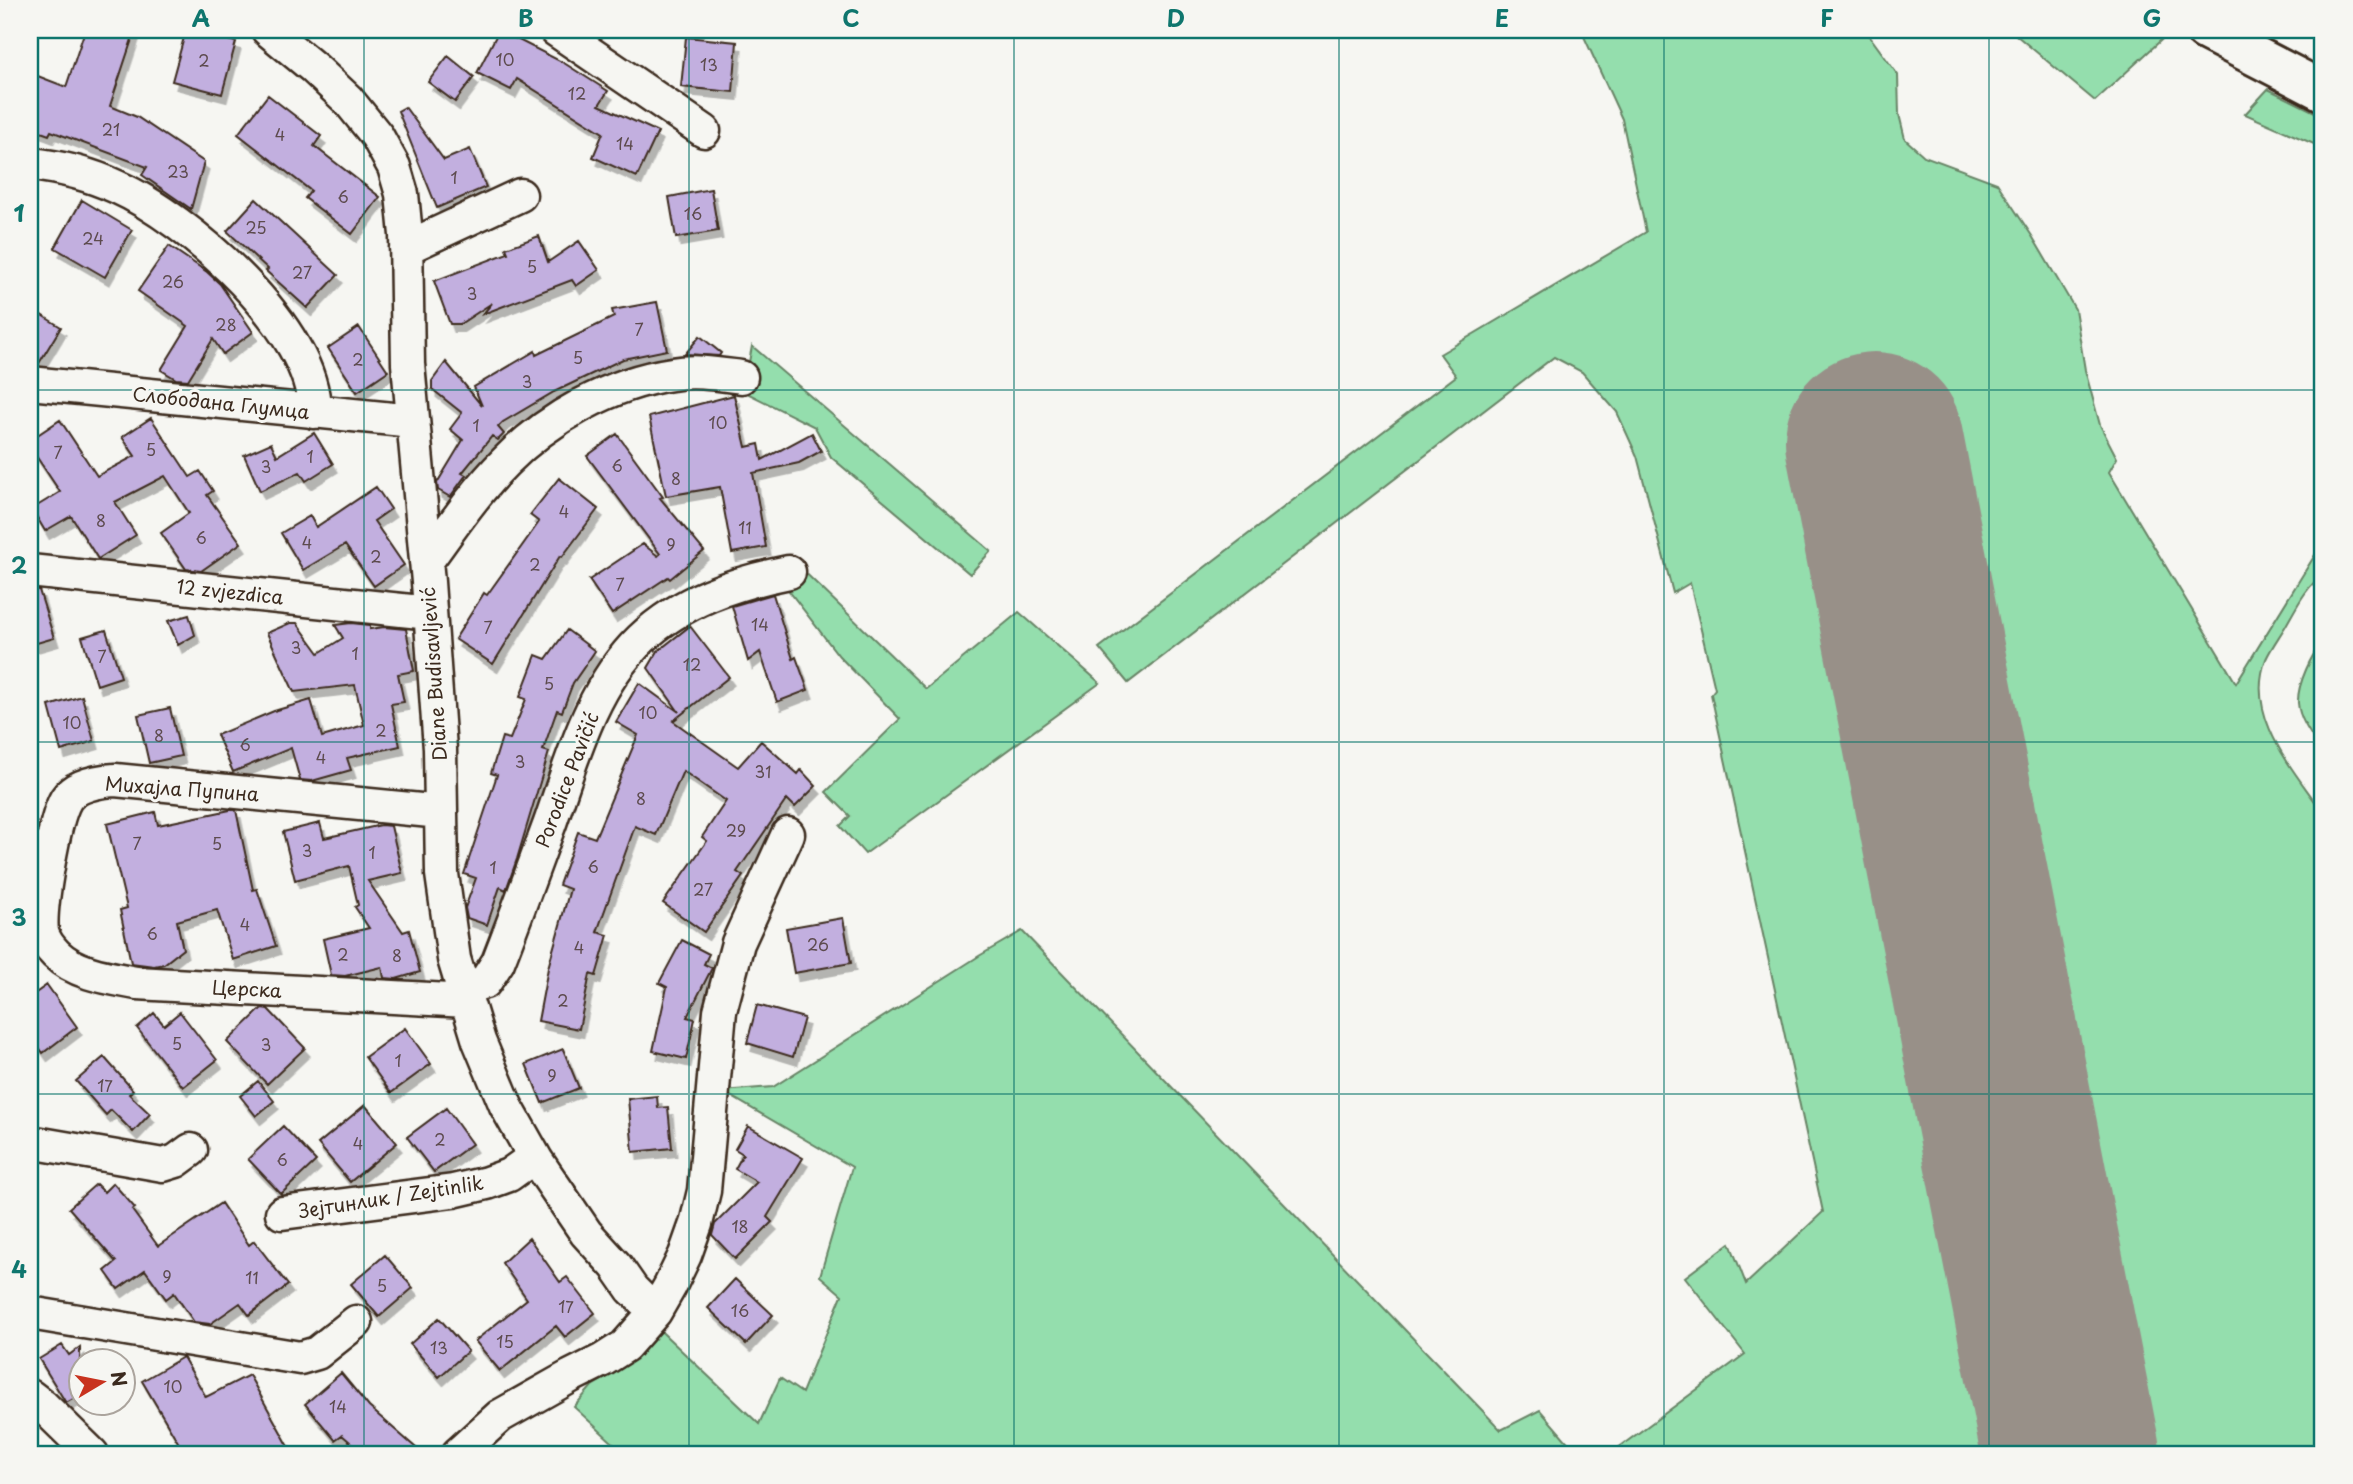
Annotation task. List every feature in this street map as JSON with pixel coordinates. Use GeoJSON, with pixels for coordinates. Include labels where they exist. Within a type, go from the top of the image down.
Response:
{"type":"FeatureCollection","features":[{"type":"Feature","properties":{"kind":"main road"},"geometry":{"type":"LineString","coordinates":[[2205,30],[2323,92]]}},
{"type":"Feature","properties":{"kind":"street","name":"Diane Budisavljević"},"geometry":{"type":"LineString","coordinates":[[268,30],[348,100],[377,136],[394,167],[402,194],[408,364],[440,749],[444,884],[454,959],[479,1041],[506,1106],[534,1157],[586,1233],[654,1312]]}},
{"type":"Feature","properties":{"kind":"street"},"geometry":{"type":"LineString","coordinates":[[556,30],[704,131]]}},
{"type":"Feature","properties":{"kind":"street"},"geometry":{"type":"LineString","coordinates":[[30,164],[60,167],[118,187],[156,209],[204,243],[252,291],[287,335],[305,366],[314,412]]}},
{"type":"Feature","properties":{"kind":"street"},"geometry":{"type":"LineString","coordinates":[[406,248],[520,195]]}},
{"type":"Feature","properties":{"kind":"street"},"geometry":{"type":"LineString","coordinates":[[426,562],[471,501],[506,461],[538,433],[571,411],[611,391],[645,379],[708,373],[741,377]]}},
{"type":"Feature","properties":{"kind":"street","name":"Слободана Глумца"},"geometry":{"type":"LineString","coordinates":[[30,383],[413,421]]}},
{"type":"Feature","properties":{"kind":"street","name":"12 zvjezdica"},"geometry":{"type":"LineString","coordinates":[[30,571],[430,613]]}},
{"type":"Feature","properties":{"kind":"street","name":"Porodice Pavičić"},"geometry":{"type":"LineString","coordinates":[[465,994],[485,982],[498,962],[577,744],[597,700],[616,670],[641,639],[692,602],[752,579],[789,572]]}},
{"type":"Feature","properties":{"kind":"street","name":"Михајла Пупина"},"geometry":{"type":"LineString","coordinates":[[36,939],[57,824],[67,798],[93,783],[115,780],[441,813]]}},
{"type":"Feature","properties":{"kind":"street"},"geometry":{"type":"LineString","coordinates":[[458,1454],[500,1416],[625,1346],[654,1312],[685,1255],[704,1191],[720,1011],[738,943],[788,834]]}},
{"type":"Feature","properties":{"kind":"street","name":"Церска"},"geometry":{"type":"LineString","coordinates":[[36,939],[65,961],[84,970],[136,983],[465,994]]}},
{"type":"Feature","properties":{"kind":"street"},"geometry":{"type":"LineString","coordinates":[[30,1142],[163,1164],[176,1161],[191,1150]]}},
{"type":"Feature","properties":{"kind":"street","name":"Зејтинлик / Zejtinlik"},"geometry":{"type":"LineString","coordinates":[[282,1213],[453,1191],[509,1175],[534,1157]]}},
{"type":"Feature","properties":{"kind":"street"},"geometry":{"type":"LineString","coordinates":[[30,1314],[300,1358],[317,1353],[356,1322]]}},
{"type":"Feature","properties":{"kind":"street"},"geometry":{"type":"LineString","coordinates":[[30,1396],[92,1454]]}},
{"type":"Feature","properties":{"kind":"green space"},"geometry":{"type":"Polygon","coordinates":[[[1581,30],[1744,30],[1749,37],[1765,30],[1865,30],[1898,75],[1899,114],[1905,139],[1924,156],[1997,183],[2075,309],[2085,370],[2100,425],[2117,458],[2109,472],[2236,683],[2323,542],[2323,575],[2306,592],[2273,647],[2266,659],[2261,680],[2262,701],[2275,741],[2323,813],[2323,1454],[1610,1454],[1745,1354],[1685,1277],[1730,1243],[1746,1284],[1823,1212],[1711,694],[1715,689],[1690,583],[1673,593],[1637,456],[1617,412],[1582,372],[1554,357],[1128,683],[1099,648],[1456,376],[1440,354],[1646,232],[1622,119],[1581,30]]]}},
{"type":"Feature","properties":{"kind":"green space"},"geometry":{"type":"Polygon","coordinates":[[[2010,30],[2169,30],[2171,31],[2095,101],[2010,30]]]}},
{"type":"Feature","properties":{"kind":"green space"},"geometry":{"type":"Polygon","coordinates":[[[2268,89],[2323,116],[2323,148],[2245,114],[2268,89]]]}},
{"type":"Feature","properties":{"kind":"green space"},"geometry":{"type":"Polygon","coordinates":[[[752,346],[991,551],[970,574],[831,457],[815,427],[739,389],[747,373],[752,346]]]}},
{"type":"Feature","properties":{"kind":"green space"},"geometry":{"type":"Polygon","coordinates":[[[790,558],[926,689],[1019,612],[1100,683],[865,854],[840,826],[850,816],[826,792],[900,719],[839,656],[786,587],[790,558]]]}},
{"type":"Feature","properties":{"kind":"green space"},"geometry":{"type":"Polygon","coordinates":[[[2323,641],[2323,753],[2304,723],[2298,695],[2306,670],[2323,641]]]}},
{"type":"Feature","properties":{"kind":"green space"},"geometry":{"type":"Polygon","coordinates":[[[1022,931],[1501,1430],[1540,1410],[1578,1454],[625,1454],[574,1407],[592,1386],[630,1363],[642,1344],[648,1319],[759,1424],[780,1378],[802,1393],[842,1295],[820,1276],[852,1167],[722,1091],[773,1087],[1022,931]]]}},
{"type":"Feature","properties":{"kind":"building"},"geometry":{"type":"Polygon","coordinates":[[[85,30],[135,30],[110,106],[137,117],[204,162],[191,209],[142,175],[147,167],[51,131],[49,135],[30,128],[30,73],[66,87],[85,30]]]}},
{"type":"Feature","properties":{"kind":"building"},"geometry":{"type":"Polygon","coordinates":[[[186,30],[236,42],[222,94],[172,81],[186,30]]]}},
{"type":"Feature","properties":{"kind":"building"},"geometry":{"type":"Polygon","coordinates":[[[499,30],[564,63],[608,91],[599,105],[658,132],[637,177],[593,157],[603,133],[517,79],[511,90],[477,73],[499,30]]]}},
{"type":"Feature","properties":{"kind":"building"},"geometry":{"type":"Polygon","coordinates":[[[686,37],[737,42],[733,92],[681,87],[686,37]]]}},
{"type":"Feature","properties":{"kind":"building"},"geometry":{"type":"Polygon","coordinates":[[[448,56],[474,77],[455,102],[428,82],[448,56]]]}},
{"type":"Feature","properties":{"kind":"building"},"geometry":{"type":"Polygon","coordinates":[[[268,95],[321,136],[314,146],[380,197],[352,234],[305,198],[311,191],[238,134],[268,95]]]}},
{"type":"Feature","properties":{"kind":"building"},"geometry":{"type":"Polygon","coordinates":[[[405,107],[444,160],[470,149],[486,187],[437,208],[398,111],[405,107]]]}},
{"type":"Feature","properties":{"kind":"building"},"geometry":{"type":"Polygon","coordinates":[[[711,189],[718,231],[676,238],[669,197],[711,189]]]}},
{"type":"Feature","properties":{"kind":"building"},"geometry":{"type":"Polygon","coordinates":[[[256,199],[338,275],[307,308],[227,231],[256,199]]]}},
{"type":"Feature","properties":{"kind":"building"},"geometry":{"type":"Polygon","coordinates":[[[82,200],[132,230],[105,277],[55,248],[82,200]]]}},
{"type":"Feature","properties":{"kind":"building"},"geometry":{"type":"Polygon","coordinates":[[[539,236],[548,262],[579,241],[599,270],[576,286],[572,280],[483,314],[492,303],[460,324],[450,324],[434,281],[508,253],[506,248],[539,236]]]}},
{"type":"Feature","properties":{"kind":"building"},"geometry":{"type":"Polygon","coordinates":[[[169,246],[220,284],[253,332],[223,354],[213,339],[188,380],[176,379],[161,370],[188,326],[138,291],[169,246]]]}},
{"type":"Feature","properties":{"kind":"building"},"geometry":{"type":"Polygon","coordinates":[[[657,302],[667,350],[623,359],[554,392],[503,422],[498,427],[504,434],[498,440],[492,436],[462,473],[466,475],[450,497],[438,490],[437,483],[463,440],[450,429],[462,413],[432,389],[432,381],[446,362],[482,406],[474,387],[535,351],[536,355],[614,317],[612,310],[657,302]]]}},
{"type":"Feature","properties":{"kind":"building"},"geometry":{"type":"Polygon","coordinates":[[[30,308],[61,327],[38,365],[30,365],[30,308]]]}},
{"type":"Feature","properties":{"kind":"building"},"geometry":{"type":"Polygon","coordinates":[[[359,327],[388,371],[357,392],[328,348],[359,327]]]}},
{"type":"Feature","properties":{"kind":"building"},"geometry":{"type":"Polygon","coordinates":[[[700,336],[721,353],[719,356],[685,354],[700,336]]]}},
{"type":"Feature","properties":{"kind":"building"},"geometry":{"type":"Polygon","coordinates":[[[734,395],[746,447],[759,444],[762,460],[812,433],[821,451],[799,463],[753,473],[766,547],[732,553],[720,487],[666,496],[649,417],[734,395]]]}},
{"type":"Feature","properties":{"kind":"building"},"geometry":{"type":"Polygon","coordinates":[[[151,418],[190,477],[200,471],[213,491],[207,495],[241,543],[201,571],[186,569],[161,533],[189,513],[165,476],[115,502],[136,535],[98,559],[71,516],[45,531],[32,509],[60,492],[30,447],[30,440],[60,420],[97,476],[135,456],[122,437],[151,418]]]}},
{"type":"Feature","properties":{"kind":"building"},"geometry":{"type":"Polygon","coordinates":[[[314,433],[333,464],[306,481],[300,472],[260,491],[244,455],[271,443],[277,456],[314,433]]]}},
{"type":"Feature","properties":{"kind":"building"},"geometry":{"type":"Polygon","coordinates":[[[617,434],[663,497],[660,498],[704,551],[670,579],[668,577],[612,614],[589,580],[643,544],[658,556],[660,554],[587,456],[617,434]]]}},
{"type":"Feature","properties":{"kind":"building"},"geometry":{"type":"Polygon","coordinates":[[[559,478],[598,509],[562,557],[560,556],[493,664],[455,639],[484,593],[487,595],[539,522],[530,515],[559,478]]]}},
{"type":"Feature","properties":{"kind":"building"},"geometry":{"type":"Polygon","coordinates":[[[376,487],[391,509],[374,521],[404,565],[374,586],[345,545],[303,570],[281,533],[310,516],[316,527],[376,487]]]}},
{"type":"Feature","properties":{"kind":"building"},"geometry":{"type":"Polygon","coordinates":[[[30,589],[39,590],[54,638],[30,645],[30,589]]]}},
{"type":"Feature","properties":{"kind":"building"},"geometry":{"type":"Polygon","coordinates":[[[773,594],[793,659],[796,657],[808,690],[777,702],[760,652],[748,661],[732,606],[773,594]]]}},
{"type":"Feature","properties":{"kind":"building"},"geometry":{"type":"Polygon","coordinates":[[[189,615],[195,635],[178,645],[168,621],[189,615]]]}},
{"type":"Feature","properties":{"kind":"building"},"geometry":{"type":"Polygon","coordinates":[[[290,623],[297,623],[319,653],[343,638],[335,625],[351,623],[370,625],[370,629],[406,629],[414,671],[398,674],[404,702],[391,704],[400,746],[347,758],[351,770],[312,781],[300,780],[291,748],[233,772],[217,735],[274,711],[311,700],[322,737],[364,725],[355,685],[294,692],[267,633],[290,623]]]}},
{"type":"Feature","properties":{"kind":"building"},"geometry":{"type":"Polygon","coordinates":[[[690,626],[729,677],[673,721],[738,767],[761,741],[798,774],[801,770],[816,786],[795,807],[787,799],[737,872],[743,876],[704,932],[663,903],[707,841],[702,837],[726,801],[683,771],[656,835],[635,826],[597,932],[608,935],[596,976],[590,974],[579,1029],[538,1021],[548,968],[570,889],[559,885],[578,832],[595,838],[638,735],[616,722],[639,683],[679,712],[648,668],[658,651],[690,626]]]}},
{"type":"Feature","properties":{"kind":"building"},"geometry":{"type":"Polygon","coordinates":[[[106,630],[121,677],[97,685],[82,637],[106,630]]]}},
{"type":"Feature","properties":{"kind":"building"},"geometry":{"type":"Polygon","coordinates":[[[567,630],[595,651],[573,683],[562,712],[557,710],[543,750],[549,752],[517,859],[506,890],[500,887],[487,925],[467,918],[465,908],[476,878],[464,874],[497,775],[491,773],[502,737],[510,739],[526,699],[520,697],[536,655],[546,659],[567,630]]]}},
{"type":"Feature","properties":{"kind":"building"},"geometry":{"type":"Polygon","coordinates":[[[82,696],[94,741],[61,751],[49,706],[82,696]]]}},
{"type":"Feature","properties":{"kind":"building"},"geometry":{"type":"Polygon","coordinates":[[[170,708],[181,756],[149,763],[138,715],[170,708]]]}},
{"type":"Feature","properties":{"kind":"building"},"geometry":{"type":"Polygon","coordinates":[[[236,810],[253,890],[257,889],[276,946],[233,960],[217,910],[177,921],[183,949],[164,964],[154,966],[131,963],[120,910],[127,908],[107,824],[155,812],[158,825],[236,810]]]}},
{"type":"Feature","properties":{"kind":"building"},"geometry":{"type":"Polygon","coordinates":[[[320,823],[324,838],[381,825],[391,826],[402,873],[368,881],[403,932],[409,930],[420,972],[396,979],[384,978],[382,967],[345,976],[331,975],[323,939],[369,928],[355,907],[358,905],[349,866],[295,880],[283,832],[320,823]]]}},
{"type":"Feature","properties":{"kind":"building"},"geometry":{"type":"Polygon","coordinates":[[[843,918],[851,963],[794,973],[786,928],[843,918]]]}},
{"type":"Feature","properties":{"kind":"building"},"geometry":{"type":"Polygon","coordinates":[[[682,940],[709,954],[704,964],[712,968],[687,1017],[695,1019],[686,1059],[653,1051],[667,987],[659,983],[682,940]]]}},
{"type":"Feature","properties":{"kind":"building"},"geometry":{"type":"Polygon","coordinates":[[[47,985],[77,1027],[43,1053],[30,1035],[30,997],[47,985]]]}},
{"type":"Feature","properties":{"kind":"building"},"geometry":{"type":"Polygon","coordinates":[[[757,1005],[804,1018],[793,1057],[747,1043],[757,1005]]]}},
{"type":"Feature","properties":{"kind":"building"},"geometry":{"type":"Polygon","coordinates":[[[262,1008],[268,1009],[305,1048],[267,1084],[227,1042],[262,1008]]]}},
{"type":"Feature","properties":{"kind":"building"},"geometry":{"type":"Polygon","coordinates":[[[180,1012],[217,1060],[183,1087],[137,1028],[154,1013],[164,1025],[180,1012]]]}},
{"type":"Feature","properties":{"kind":"building"},"geometry":{"type":"Polygon","coordinates":[[[405,1028],[431,1064],[391,1093],[365,1057],[405,1028]]]}},
{"type":"Feature","properties":{"kind":"building"},"geometry":{"type":"Polygon","coordinates":[[[563,1049],[579,1088],[542,1103],[526,1064],[563,1049]]]}},
{"type":"Feature","properties":{"kind":"building"},"geometry":{"type":"Polygon","coordinates":[[[104,1057],[133,1090],[129,1094],[150,1114],[133,1132],[111,1110],[106,1115],[76,1081],[104,1057]]]}},
{"type":"Feature","properties":{"kind":"building"},"geometry":{"type":"Polygon","coordinates":[[[258,1081],[274,1101],[256,1116],[240,1096],[258,1081]]]}},
{"type":"Feature","properties":{"kind":"building"},"geometry":{"type":"Polygon","coordinates":[[[657,1096],[658,1108],[668,1107],[672,1148],[633,1152],[628,1099],[657,1096]]]}},
{"type":"Feature","properties":{"kind":"building"},"geometry":{"type":"Polygon","coordinates":[[[365,1105],[397,1143],[350,1182],[318,1144],[365,1105]]]}},
{"type":"Feature","properties":{"kind":"building"},"geometry":{"type":"Polygon","coordinates":[[[446,1108],[472,1144],[434,1172],[407,1137],[446,1108]]]}},
{"type":"Feature","properties":{"kind":"building"},"geometry":{"type":"Polygon","coordinates":[[[283,1126],[316,1161],[281,1194],[248,1159],[283,1126]]]}},
{"type":"Feature","properties":{"kind":"building"},"geometry":{"type":"Polygon","coordinates":[[[748,1126],[803,1158],[767,1217],[772,1222],[735,1259],[712,1235],[715,1224],[757,1182],[735,1169],[743,1154],[735,1149],[748,1126]]]}},
{"type":"Feature","properties":{"kind":"building"},"geometry":{"type":"Polygon","coordinates":[[[113,1183],[135,1208],[132,1210],[158,1246],[221,1203],[249,1245],[254,1241],[288,1285],[249,1315],[240,1303],[210,1324],[194,1322],[174,1293],[166,1299],[145,1270],[118,1289],[105,1271],[116,1262],[69,1208],[96,1184],[104,1192],[113,1183]]]}},
{"type":"Feature","properties":{"kind":"building"},"geometry":{"type":"Polygon","coordinates":[[[529,1238],[560,1282],[567,1277],[595,1313],[565,1337],[556,1326],[500,1371],[475,1341],[527,1299],[502,1263],[529,1238]]]}},
{"type":"Feature","properties":{"kind":"building"},"geometry":{"type":"Polygon","coordinates":[[[385,1255],[413,1288],[379,1317],[351,1284],[385,1255]]]}},
{"type":"Feature","properties":{"kind":"building"},"geometry":{"type":"Polygon","coordinates":[[[735,1279],[773,1315],[746,1344],[708,1308],[735,1279]]]}},
{"type":"Feature","properties":{"kind":"building"},"geometry":{"type":"Polygon","coordinates":[[[439,1318],[468,1351],[439,1377],[410,1344],[439,1318]]]}},
{"type":"Feature","properties":{"kind":"building"},"geometry":{"type":"Polygon","coordinates":[[[62,1345],[66,1351],[66,1403],[39,1359],[62,1345]]]}},
{"type":"Feature","properties":{"kind":"building"},"geometry":{"type":"Polygon","coordinates":[[[183,1357],[206,1397],[249,1375],[293,1454],[185,1454],[142,1381],[183,1357]]]}},
{"type":"Feature","properties":{"kind":"building"},"geometry":{"type":"Polygon","coordinates":[[[341,1373],[369,1407],[423,1454],[364,1454],[342,1435],[335,1440],[305,1404],[341,1373]]]}},
{"type":"Feature","properties":{"kind":"runway"},"geometry":{"type":"LineString","coordinates":[[1874,441],[2071,1454]]}}]}
